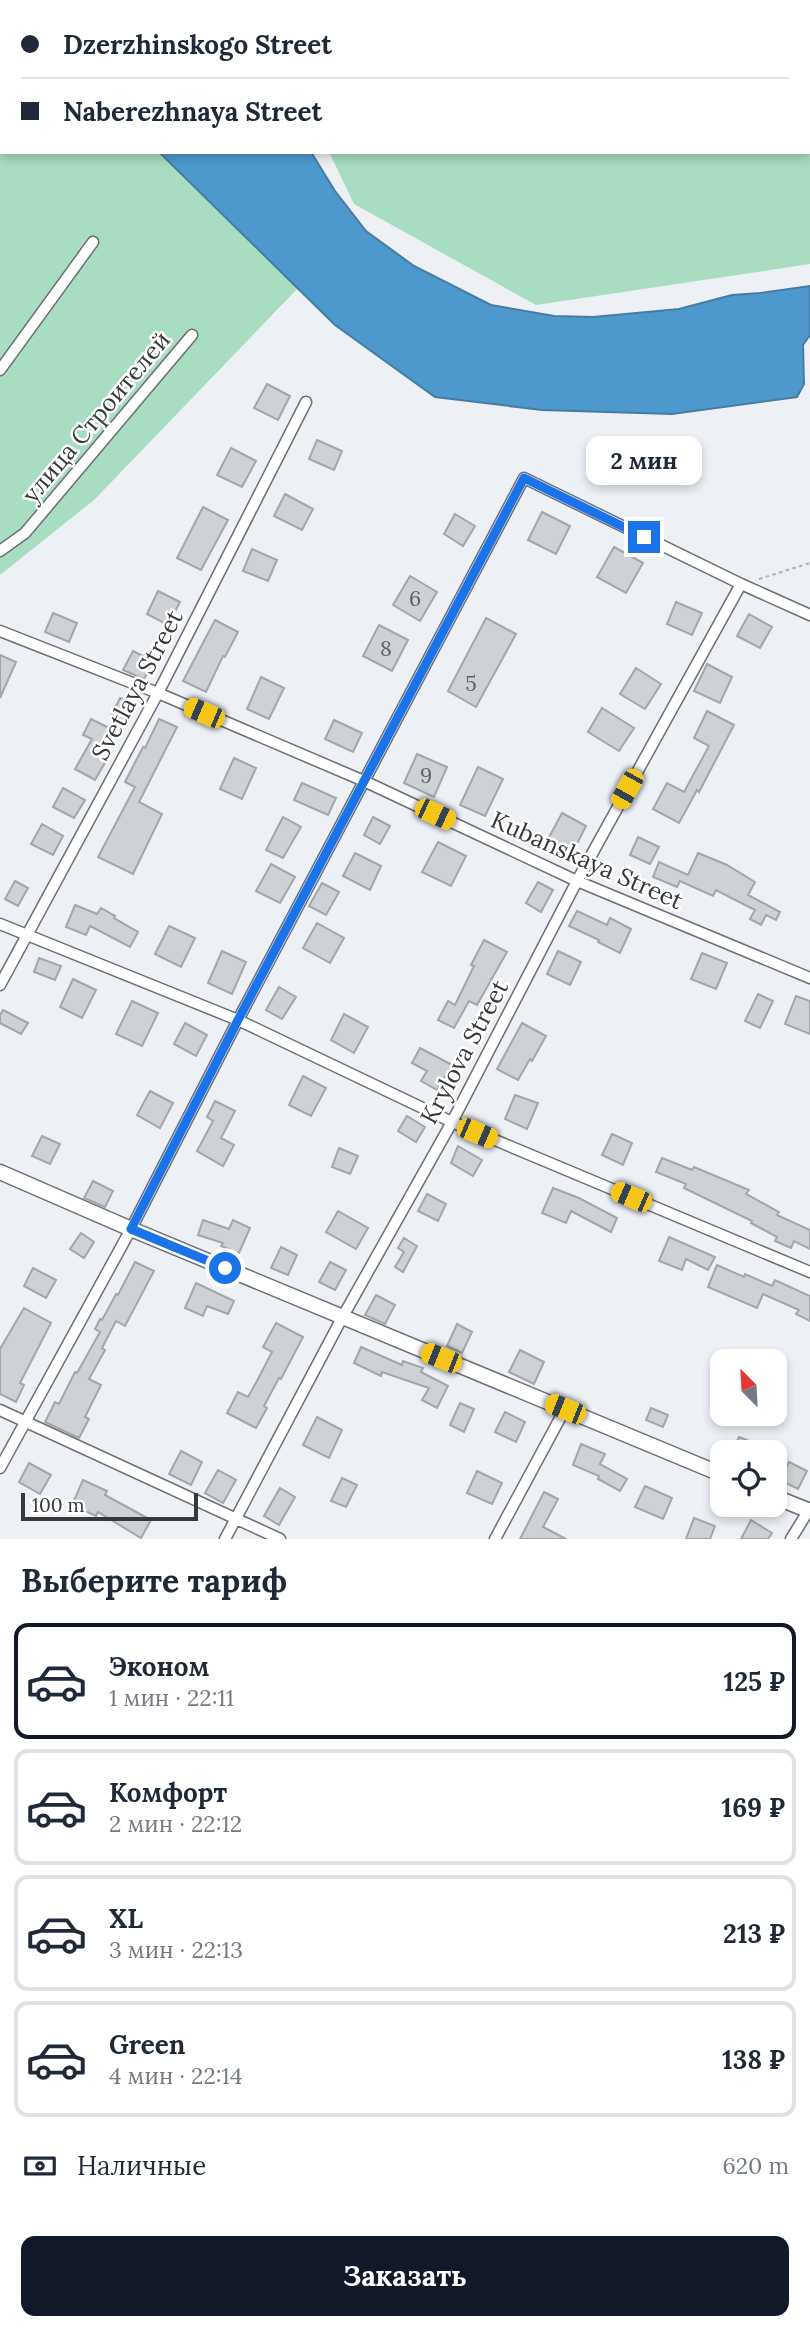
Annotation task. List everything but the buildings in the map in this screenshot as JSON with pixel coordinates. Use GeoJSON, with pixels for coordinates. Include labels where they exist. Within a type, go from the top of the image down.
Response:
{"type":"FeatureCollection","features":[{"type":"Feature","properties":{"kind":"street"},"geometry":{"type":"LineString","coordinates":[[0,370],[93,242]]}},
{"type":"Feature","properties":{"kind":"street","name":"улица Строителей"},"geometry":{"type":"LineString","coordinates":[[0,551],[25,533],[192,335]]}},
{"type":"Feature","properties":{"kind":"street","name":"Svetlaya Street"},"geometry":{"type":"LineString","coordinates":[[0,985],[158,693],[306,402]]}},
{"type":"Feature","properties":{"kind":"street"},"geometry":{"type":"LineString","coordinates":[[0,1468],[131,1229],[238,1020],[524,478],[810,615]]}},
{"type":"Feature","properties":{"kind":"street","name":"Krylova Street"},"geometry":{"type":"LineString","coordinates":[[225,1539],[342,1318],[452,1122],[577,881],[741,584]]}},
{"type":"Feature","properties":{"kind":"street","name":"Kubanskaya Street"},"geometry":{"type":"LineString","coordinates":[[0,631],[158,693],[364,781],[577,881],[810,978]]}},
{"type":"Feature","properties":{"kind":"street"},"geometry":{"type":"LineString","coordinates":[[0,924],[238,1020],[452,1122],[810,1272]]}},
{"type":"Feature","properties":{"kind":"street"},"geometry":{"type":"LineString","coordinates":[[0,1172],[342,1318],[710,1470]]}},
{"type":"Feature","properties":{"kind":"street"},"geometry":{"type":"LineString","coordinates":[[495,1539],[565,1409]]}},
{"type":"Feature","properties":{"kind":"street"},"geometry":{"type":"LineString","coordinates":[[0,1410],[280,1539]]}},
{"type":"Feature","properties":{"kind":"street"},"geometry":{"type":"LineString","coordinates":[[787,1502],[809,1510],[790,1539]]}},
{"type":"Feature","properties":{"kind":"path"},"geometry":{"type":"LineString","coordinates":[[741,584],[810,563]]}},
{"type":"Feature","properties":{"kind":"green space"},"geometry":{"type":"Polygon","coordinates":[[[0,154],[184,154],[299,287],[94,500],[0,575],[0,154]]]}},
{"type":"Feature","properties":{"kind":"green space"},"geometry":{"type":"Polygon","coordinates":[[[330,154],[810,154],[810,264],[536,305],[354,204],[330,154]]]}},
{"type":"Feature","properties":{"kind":"water"},"geometry":{"type":"Polygon","coordinates":[[[161,154],[312,154],[335,191],[366,231],[414,266],[491,305],[554,316],[593,317],[679,309],[732,295],[810,286],[810,335],[803,345],[804,384],[797,397],[672,414],[542,410],[435,397],[335,325],[161,154]]]}},
{"type":"Feature","properties":{"kind":"route"},"geometry":{"type":"LineString","coordinates":[[225,1268],[131,1229],[238,1020],[524,478],[644,537]]}}]}
